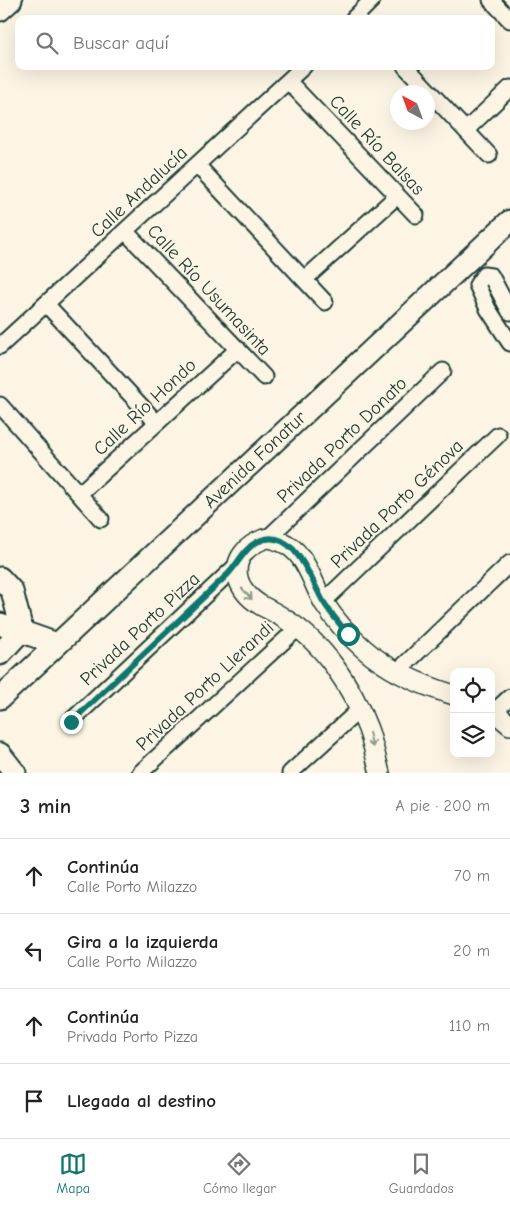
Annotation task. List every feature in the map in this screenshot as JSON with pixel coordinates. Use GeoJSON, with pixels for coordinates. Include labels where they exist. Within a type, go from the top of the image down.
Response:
{"type":"FeatureCollection","features":[{"type":"Feature","properties":{"kind":"main road"},"geometry":{"type":"LineString","coordinates":[[0,10],[11,0]]}},
{"type":"Feature","properties":{"kind":"main road","name":"Avenida Fonatur"},"geometry":{"type":"LineString","coordinates":[[0,698],[510,222]]}},
{"type":"Feature","properties":{"kind":"main road"},"geometry":{"type":"LineString","coordinates":[[0,578],[12,592],[22,630]]}},
{"type":"Feature","properties":{"kind":"main road"},"geometry":{"type":"LineString","coordinates":[[0,624],[22,630],[57,644]]}},
{"type":"Feature","properties":{"kind":"main road"},"geometry":{"type":"LineString","coordinates":[[0,654],[22,630]]}},
{"type":"Feature","properties":{"kind":"street"},"geometry":{"type":"LineString","coordinates":[[360,15],[372,0]]}},
{"type":"Feature","properties":{"kind":"street"},"geometry":{"type":"LineString","coordinates":[[491,0],[510,20]]}},
{"type":"Feature","properties":{"kind":"street","name":"Calle Andalucía"},"geometry":{"type":"LineString","coordinates":[[0,346],[300,70]]}},
{"type":"Feature","properties":{"kind":"street"},"geometry":{"type":"LineString","coordinates":[[410,70],[489,155]]}},
{"type":"Feature","properties":{"kind":"street","name":"Calle Río Balsas"},"geometry":{"type":"LineString","coordinates":[[288,82],[416,216]]}},
{"type":"Feature","properties":{"kind":"street"},"geometry":{"type":"LineString","coordinates":[[466,130],[510,88]]}},
{"type":"Feature","properties":{"kind":"street"},"geometry":{"type":"LineString","coordinates":[[197,165],[325,302]]}},
{"type":"Feature","properties":{"kind":"street"},"geometry":{"type":"LineString","coordinates":[[305,280],[397,196]]}},
{"type":"Feature","properties":{"kind":"street","name":"Calle Río Usumasinta"},"geometry":{"type":"LineString","coordinates":[[126,231],[264,377]]}},
{"type":"Feature","properties":{"kind":"street"},"geometry":{"type":"LineString","coordinates":[[510,312],[491,276],[484,275],[477,285],[488,309],[510,343]]}},
{"type":"Feature","properties":{"kind":"street"},"geometry":{"type":"LineString","coordinates":[[46,304],[157,423]]}},
{"type":"Feature","properties":{"kind":"street","name":"Calle Río Hondo"},"geometry":{"type":"LineString","coordinates":[[79,494],[238,349]]}},
{"type":"Feature","properties":{"kind":"street","name":"Privada Porto Donato"},"geometry":{"type":"LineString","coordinates":[[269,538],[443,371]]}},
{"type":"Feature","properties":{"kind":"street"},"geometry":{"type":"LineString","coordinates":[[0,405],[101,518]]}},
{"type":"Feature","properties":{"kind":"street","name":"Privada Porto Génova"},"geometry":{"type":"LineString","coordinates":[[323,602],[498,435]]}},
{"type":"Feature","properties":{"kind":"street"},"geometry":{"type":"LineString","coordinates":[[380,773],[368,731],[359,710],[332,663],[298,628],[286,619],[254,602],[242,590],[237,578],[236,566],[243,554],[255,542],[269,538],[282,542],[296,552],[306,565],[323,602],[348,634],[365,650],[396,673],[450,694]]}},
{"type":"Feature","properties":{"kind":"street"},"geometry":{"type":"LineString","coordinates":[[396,673],[510,563]]}},
{"type":"Feature","properties":{"kind":"street","name":"Privada Porto Pizza"},"geometry":{"type":"LineString","coordinates":[[71,722],[236,566]]}},
{"type":"Feature","properties":{"kind":"street","name":"Privada Porto Llerandi"},"geometry":{"type":"LineString","coordinates":[[140,773],[298,628]]}},
{"type":"Feature","properties":{"kind":"street"},"geometry":{"type":"LineString","coordinates":[[495,708],[510,697]]}},
{"type":"Feature","properties":{"kind":"street"},"geometry":{"type":"LineString","coordinates":[[290,773],[359,710]]}},
{"type":"Feature","properties":{"kind":"street"},"geometry":{"type":"LineString","coordinates":[[495,712],[510,725]]}},
{"type":"Feature","properties":{"kind":"route"},"geometry":{"type":"LineString","coordinates":[[71,722],[226,576],[255,542],[269,538],[282,542],[296,552],[306,565],[323,602],[348,634]]}}]}
